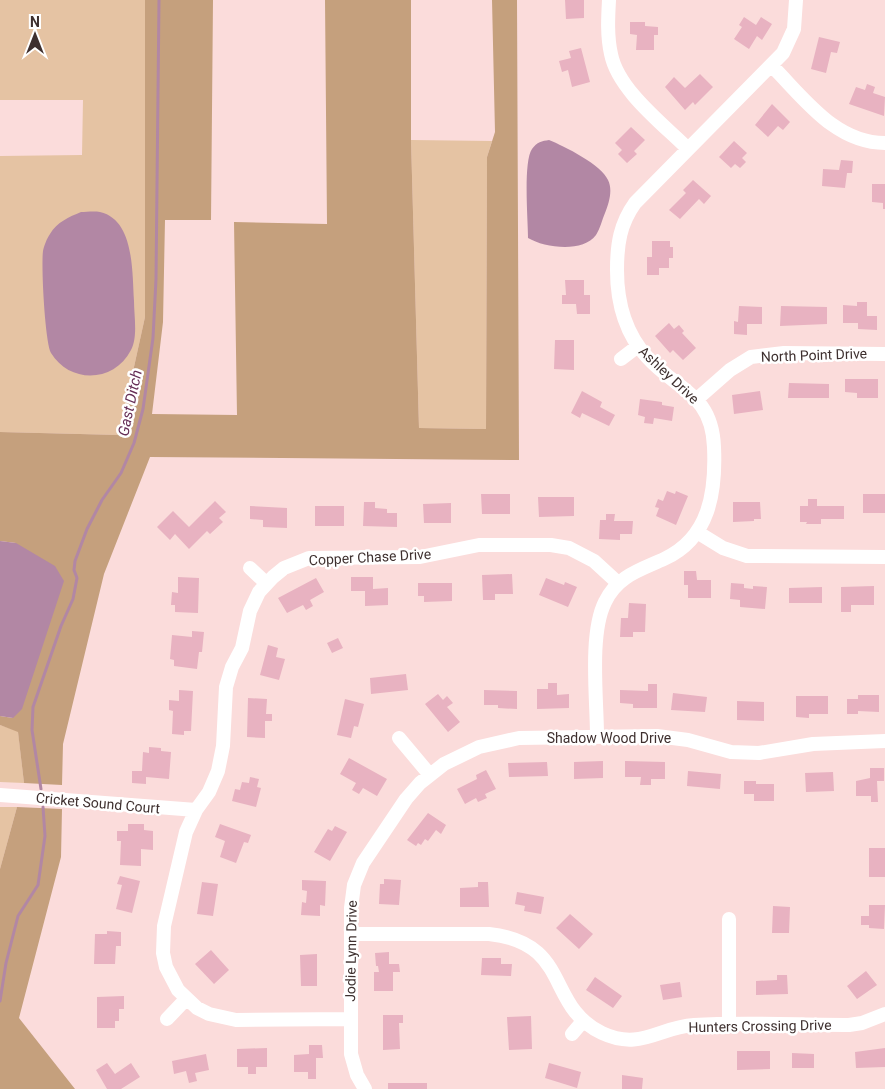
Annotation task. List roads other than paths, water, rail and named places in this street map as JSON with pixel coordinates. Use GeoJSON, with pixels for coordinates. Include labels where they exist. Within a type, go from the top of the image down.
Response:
{"type":"FeatureCollection","features":[{"type":"Feature","properties":{"kind":"street"},"geometry":{"type":"LineString","coordinates":[[608,0],[608,39],[616,70],[632,92],[688,149]]}},
{"type":"Feature","properties":{"kind":"street","name":"Ashley Drive"},"geometry":{"type":"LineString","coordinates":[[597,736],[598,622],[605,600],[618,583],[637,570],[678,551],[697,532],[711,504],[714,489],[714,446],[709,419],[697,399],[684,386],[660,370],[638,346],[624,319],[619,302],[617,255],[621,227],[635,203],[772,66],[790,42],[796,15],[796,0]]}},
{"type":"Feature","properties":{"kind":"street"},"geometry":{"type":"LineString","coordinates":[[772,66],[838,130],[864,141],[885,143]]}},
{"type":"Feature","properties":{"kind":"street"},"geometry":{"type":"LineString","coordinates":[[620,359],[638,346]]}},
{"type":"Feature","properties":{"kind":"street","name":"North Point Drive"},"geometry":{"type":"LineString","coordinates":[[697,399],[730,370],[752,358],[784,354],[885,354]]}},
{"type":"Feature","properties":{"kind":"street"},"geometry":{"type":"LineString","coordinates":[[697,532],[723,548],[747,556],[885,557]]}},
{"type":"Feature","properties":{"kind":"street","name":"Copper Chase Drive"},"geometry":{"type":"LineString","coordinates":[[266,583],[284,568],[310,558],[420,557],[467,546],[488,545],[551,545],[569,548],[594,561],[618,583]]}},
{"type":"Feature","properties":{"kind":"street"},"geometry":{"type":"LineString","coordinates":[[250,568],[266,583],[250,611],[242,648],[230,674],[218,771],[209,792],[196,810],[186,832],[162,940],[166,967],[171,979],[186,999],[197,1008],[223,1018],[350,1019]]}},
{"type":"Feature","properties":{"kind":"street","name":"Shadow Wood Drive"},"geometry":{"type":"LineString","coordinates":[[430,775],[461,755],[499,741],[519,738],[672,737],[731,752],[749,753],[813,744],[885,741]]}},
{"type":"Feature","properties":{"kind":"street"},"geometry":{"type":"LineString","coordinates":[[399,738],[430,775]]}},
{"type":"Feature","properties":{"kind":"street","name":"Jodie Lynn Drive"},"geometry":{"type":"LineString","coordinates":[[365,1089],[354,1066],[351,1054],[350,934],[352,896],[363,863],[406,798],[430,775]]}},
{"type":"Feature","properties":{"kind":"street","name":"Cricket Sound Court"},"geometry":{"type":"LineString","coordinates":[[0,795],[196,810]]}},
{"type":"Feature","properties":{"kind":"street"},"geometry":{"type":"LineString","coordinates":[[729,919],[729,1025]]}},
{"type":"Feature","properties":{"kind":"street","name":"Hunters Crossing Drive"},"geometry":{"type":"LineString","coordinates":[[350,934],[489,934],[513,939],[534,949],[544,958],[556,975],[571,1008],[584,1021],[603,1034],[630,1040],[657,1036],[691,1025],[849,1025],[862,1023],[885,1014]]}},
{"type":"Feature","properties":{"kind":"street"},"geometry":{"type":"LineString","coordinates":[[167,1019],[186,999]]}},
{"type":"Feature","properties":{"kind":"street"},"geometry":{"type":"LineString","coordinates":[[572,1034],[584,1021]]}},
{"type":"Feature","properties":{"kind":"waterway","name":"Gast Ditch"},"geometry":{"type":"LineString","coordinates":[[41,789],[32,730],[33,707],[61,626],[73,599],[77,578],[74,570],[75,561],[87,529],[102,500],[121,473],[134,443],[143,409],[153,338],[156,279],[159,0]]}},
{"type":"Feature","properties":{"kind":"waterway","name":"Gast Ditch"},"geometry":{"type":"LineString","coordinates":[[0,1001],[6,963],[18,916],[38,885],[45,836],[43,807]]}}]}
